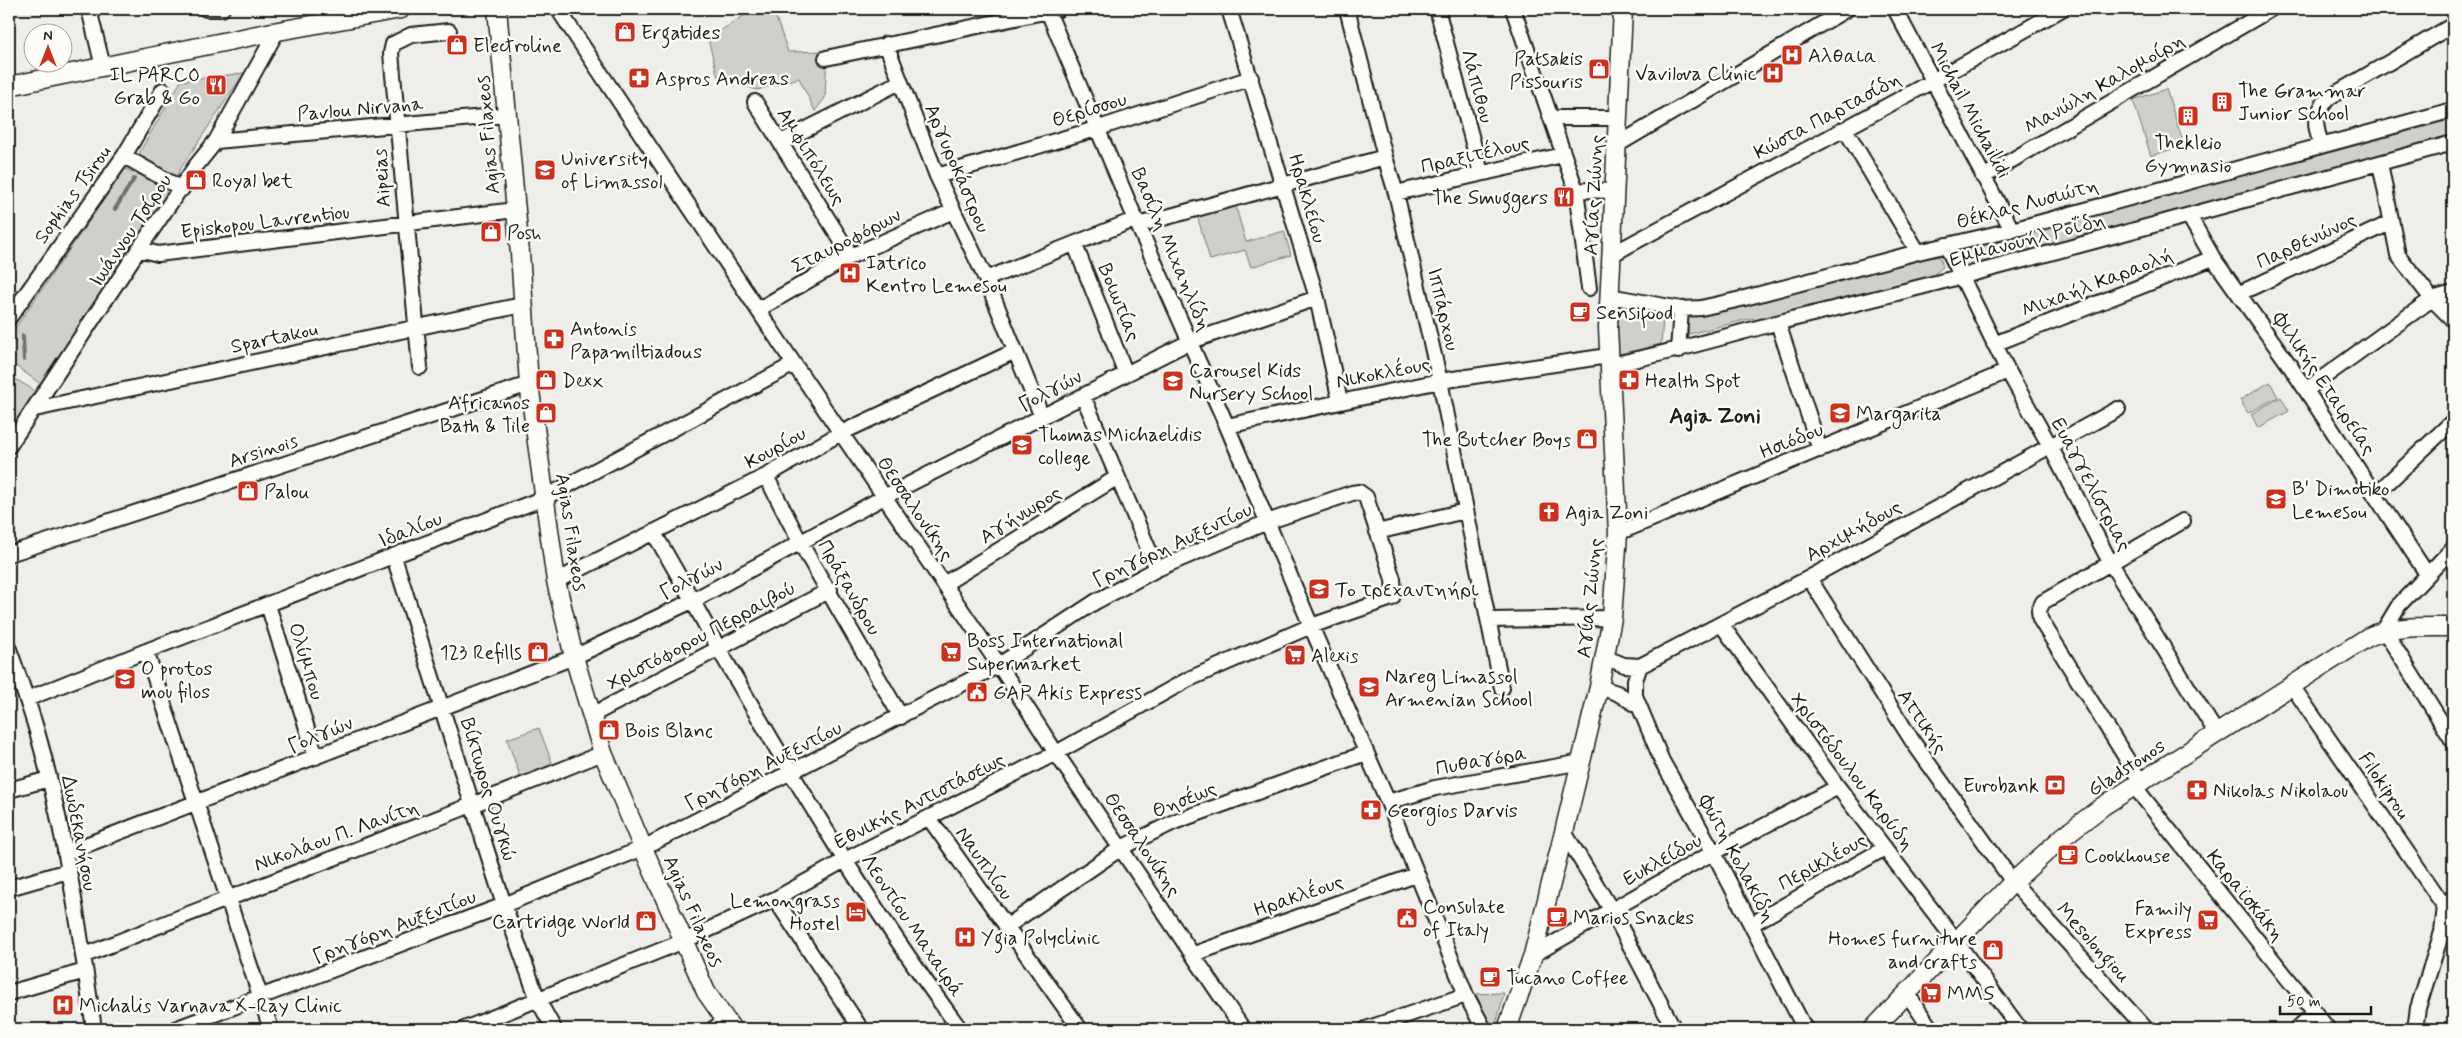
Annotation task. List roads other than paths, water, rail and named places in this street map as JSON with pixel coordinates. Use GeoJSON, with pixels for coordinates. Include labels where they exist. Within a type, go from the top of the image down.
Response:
{"type":"FeatureCollection","features":[{"type":"Feature","properties":{"kind":"main road"},"geometry":{"type":"LineString","coordinates":[[9,86],[277,31],[401,9]]}},
{"type":"Feature","properties":{"kind":"main road","name":"Agias Filaxeos"},"geometry":{"type":"LineString","coordinates":[[497,9],[508,115],[529,384],[556,581],[574,657],[603,753],[706,992],[724,1026]]}},
{"type":"Feature","properties":{"kind":"main road","name":"Αγίας Ζώνης"},"geometry":{"type":"LineString","coordinates":[[1507,1029],[1533,955],[1582,762],[1612,618],[1618,532],[1609,360],[1609,296],[1624,9]]}},
{"type":"Feature","properties":{"kind":"main road","name":"Gladstonos"},"geometry":{"type":"LineString","coordinates":[[1873,1029],[1908,995],[1956,940],[2013,882],[2064,836],[2137,784],[2368,637],[2384,630],[2453,627]]}},
{"type":"Feature","properties":{"kind":"street"},"geometry":{"type":"LineString","coordinates":[[89,9],[103,67]]}},
{"type":"Feature","properties":{"kind":"street"},"geometry":{"type":"LineString","coordinates":[[206,9],[222,9]]}},
{"type":"Feature","properties":{"kind":"street","name":"Θεσσαλονίκης"},"geometry":{"type":"LineString","coordinates":[[558,9],[794,364],[999,664],[1056,753],[1194,954],[1243,1029]]}},
{"type":"Feature","properties":{"kind":"street"},"geometry":{"type":"LineString","coordinates":[[826,58],[1051,9]]}},
{"type":"Feature","properties":{"kind":"street","name":"Βασίλη Μιχαηλίδη"},"geometry":{"type":"LineString","coordinates":[[1051,9],[1137,222],[1227,426],[1311,626],[1388,802],[1466,995],[1484,1029]]}},
{"type":"Feature","properties":{"kind":"street","name":"Ηρακλείου"},"geometry":{"type":"LineString","coordinates":[[1229,9],[1284,183],[1317,298],[1340,401]]}},
{"type":"Feature","properties":{"kind":"street","name":"Ιππάρχου"},"geometry":{"type":"LineString","coordinates":[[1347,9],[1396,193],[1440,381],[1465,511],[1490,620],[1502,688]]}},
{"type":"Feature","properties":{"kind":"street","name":"Λάπιθου"},"geometry":{"type":"LineString","coordinates":[[1437,9],[1481,173]]}},
{"type":"Feature","properties":{"kind":"street"},"geometry":{"type":"LineString","coordinates":[[1513,9],[1576,190],[1589,288]]}},
{"type":"Feature","properties":{"kind":"street"},"geometry":{"type":"LineString","coordinates":[[1616,145],[1847,9]]}},
{"type":"Feature","properties":{"kind":"street","name":"Michail Michailidi"},"geometry":{"type":"LineString","coordinates":[[1895,9],[2012,230]]}},
{"type":"Feature","properties":{"kind":"street","name":"Κώστα Παρτασίδη"},"geometry":{"type":"LineString","coordinates":[[1610,256],[1933,83],[2062,9]]}},
{"type":"Feature","properties":{"kind":"street","name":"Μανώλη Καλομοίρη"},"geometry":{"type":"LineString","coordinates":[[1983,177],[2271,9]]}},
{"type":"Feature","properties":{"kind":"street"},"geometry":{"type":"LineString","coordinates":[[2321,146],[2316,125],[2317,112],[2328,98],[2453,25]]}},
{"type":"Feature","properties":{"kind":"street","name":"Ιωάννου Τσίρου"},"geometry":{"type":"LineString","coordinates":[[9,446],[139,249],[182,189],[195,167],[216,141],[277,31]]}},
{"type":"Feature","properties":{"kind":"street","name":"Aipeias"},"geometry":{"type":"LineString","coordinates":[[420,367],[414,327],[391,53],[393,44],[411,35],[449,31]]}},
{"type":"Feature","properties":{"kind":"street","name":"Αργυροκάστρου"},"geometry":{"type":"LineString","coordinates":[[886,44],[937,176],[986,279],[1042,417]]}},
{"type":"Feature","properties":{"kind":"street","name":"Θερίσσου"},"geometry":{"type":"LineString","coordinates":[[937,176],[1098,128],[1251,78]]}},
{"type":"Feature","properties":{"kind":"street"},"geometry":{"type":"LineString","coordinates":[[781,142],[900,82]]}},
{"type":"Feature","properties":{"kind":"street","name":"Sophias Tsirou"},"geometry":{"type":"LineString","coordinates":[[9,318],[124,156],[163,90]]}},
{"type":"Feature","properties":{"kind":"street","name":"Αμφιπόλεως"},"geometry":{"type":"LineString","coordinates":[[755,102],[851,256]]}},
{"type":"Feature","properties":{"kind":"street","name":"Θέκλας Λυσιώτη"},"geometry":{"type":"LineString","coordinates":[[1609,296],[1681,309],[1701,308],[1918,252],[2012,230],[2453,110]]}},
{"type":"Feature","properties":{"kind":"street","name":"Pavlou Nirvana"},"geometry":{"type":"LineString","coordinates":[[216,141],[508,115]]}},
{"type":"Feature","properties":{"kind":"street"},"geometry":{"type":"LineString","coordinates":[[1552,118],[1618,118]]}},
{"type":"Feature","properties":{"kind":"street"},"geometry":{"type":"LineString","coordinates":[[1845,129],[1918,252]]}},
{"type":"Feature","properties":{"kind":"street","name":"Εμμανουήλ Ροΐδη"},"geometry":{"type":"LineString","coordinates":[[1609,360],[1678,351],[1778,323],[1961,278],[2453,143]]}},
{"type":"Feature","properties":{"kind":"street","name":"Πραξιτέλους"},"geometry":{"type":"LineString","coordinates":[[1396,193],[1563,155]]}},
{"type":"Feature","properties":{"kind":"street"},"geometry":{"type":"LineString","coordinates":[[124,156],[182,189]]}},
{"type":"Feature","properties":{"kind":"street"},"geometry":{"type":"LineString","coordinates":[[986,279],[1137,222],[1385,157]]}},
{"type":"Feature","properties":{"kind":"street"},"geometry":{"type":"LineString","coordinates":[[2380,163],[2390,223],[2398,256],[2432,299],[2453,320]]}},
{"type":"Feature","properties":{"kind":"street"},"geometry":{"type":"LineString","coordinates":[[1576,190],[1614,191]]}},
{"type":"Feature","properties":{"kind":"street","name":"Episkopou Lavrentiou"},"geometry":{"type":"LineString","coordinates":[[139,249],[158,254],[515,210]]}},
{"type":"Feature","properties":{"kind":"street","name":"Σταυροφόρων"},"geometry":{"type":"LineString","coordinates":[[759,309],[851,256],[953,211]]}},
{"type":"Feature","properties":{"kind":"street","name":"Φιλικής Εταιρείας"},"geometry":{"type":"LineString","coordinates":[[2189,216],[2213,258],[2240,293],[2306,390],[2428,574]]}},
{"type":"Feature","properties":{"kind":"street","name":"Παρθενώνος"},"geometry":{"type":"LineString","coordinates":[[2240,293],[2390,223]]}},
{"type":"Feature","properties":{"kind":"street","name":"Βοιωτίας"},"geometry":{"type":"LineString","coordinates":[[1075,245],[1126,374]]}},
{"type":"Feature","properties":{"kind":"street","name":"Ευαγγελίστριας"},"geometry":{"type":"LineString","coordinates":[[1946,245],[1994,344],[2050,446],[2110,562],[2217,734]]}},
{"type":"Feature","properties":{"kind":"street","name":"Μιχαήλ Καραολή"},"geometry":{"type":"LineString","coordinates":[[1994,344],[2213,258]]}},
{"type":"Feature","properties":{"kind":"street"},"geometry":{"type":"LineString","coordinates":[[2306,390],[2432,299],[2453,293]]}},
{"type":"Feature","properties":{"kind":"street","name":"Γολγών"},"geometry":{"type":"LineString","coordinates":[[65,853],[574,657],[694,600],[884,498],[1189,342],[1317,298]]}},
{"type":"Feature","properties":{"kind":"street","name":"Spartakou"},"geometry":{"type":"LineString","coordinates":[[35,409],[522,305]]}},
{"type":"Feature","properties":{"kind":"street"},"geometry":{"type":"LineString","coordinates":[[1678,351],[1681,309]]}},
{"type":"Feature","properties":{"kind":"street"},"geometry":{"type":"LineString","coordinates":[[1778,323],[1820,450]]}},
{"type":"Feature","properties":{"kind":"street","name":"Κουρίου"},"geometry":{"type":"LineString","coordinates":[[556,581],[766,476],[841,433],[1015,351]]}},
{"type":"Feature","properties":{"kind":"street","name":"Νικοκλέους"},"geometry":{"type":"LineString","coordinates":[[1227,426],[1440,381],[1609,360]]}},
{"type":"Feature","properties":{"kind":"street","name":"Ιδαλίου"},"geometry":{"type":"LineString","coordinates":[[27,699],[146,651],[544,498],[794,364]]}},
{"type":"Feature","properties":{"kind":"street","name":"Ησιόδου"},"geometry":{"type":"LineString","coordinates":[[1618,532],[2008,371]]}},
{"type":"Feature","properties":{"kind":"street","name":"Arsinois"},"geometry":{"type":"LineString","coordinates":[[9,554],[529,384]]}},
{"type":"Feature","properties":{"kind":"street"},"geometry":{"type":"LineString","coordinates":[[1083,396],[1116,478],[1158,569]]}},
{"type":"Feature","properties":{"kind":"street","name":"Αρχιμήδους"},"geometry":{"type":"LineString","coordinates":[[1640,666],[1809,578],[2118,409]]}},
{"type":"Feature","properties":{"kind":"street"},"geometry":{"type":"LineString","coordinates":[[2376,494],[2453,421]]}},
{"type":"Feature","properties":{"kind":"street","name":"Πράξανδρου"},"geometry":{"type":"LineString","coordinates":[[766,476],[801,544],[830,590],[901,716]]}},
{"type":"Feature","properties":{"kind":"street","name":"Αγήνωρος"},"geometry":{"type":"LineString","coordinates":[[944,584],[1116,478]]}},
{"type":"Feature","properties":{"kind":"street","name":"Γρηγόρη Αυξεντίου"},"geometry":{"type":"LineString","coordinates":[[175,1029],[261,999],[504,905],[643,848],[999,664],[1095,602],[1158,569],[1267,522],[1348,494],[1359,492],[1366,497],[1377,532]]}},
{"type":"Feature","properties":{"kind":"street"},"geometry":{"type":"LineString","coordinates":[[1377,532],[1465,511]]}},
{"type":"Feature","properties":{"kind":"street"},"geometry":{"type":"LineString","coordinates":[[2110,562],[2183,521]]}},
{"type":"Feature","properties":{"kind":"street","name":"Λεοντίου Μαχαιρά"},"geometry":{"type":"LineString","coordinates":[[653,532],[845,860],[960,1029]]}},
{"type":"Feature","properties":{"kind":"street","name":"Εθνικής Αντιστάσεως"},"geometry":{"type":"LineString","coordinates":[[464,1029],[684,941],[775,899],[845,860],[1056,753],[1189,679],[1311,626],[1389,599],[1394,593],[1393,579],[1377,532]]}},
{"type":"Feature","properties":{"kind":"street"},"geometry":{"type":"LineString","coordinates":[[2453,548],[2398,605],[2384,630],[2453,741]]}},
{"type":"Feature","properties":{"kind":"street","name":"Βίκτωρος Ουγκώ"},"geometry":{"type":"LineString","coordinates":[[394,557],[443,706],[504,905],[538,1000],[554,1029]]}},
{"type":"Feature","properties":{"kind":"street","name":"Καραϊσκάκη"},"geometry":{"type":"LineString","coordinates":[[2110,562],[2043,602],[2039,610],[2040,619],[2137,784],[2328,1029]]}},
{"type":"Feature","properties":{"kind":"street","name":"Αττικής"},"geometry":{"type":"LineString","coordinates":[[1809,578],[1903,727],[2013,882]]}},
{"type":"Feature","properties":{"kind":"street","name":"Χριστόφορου Περραιβού"},"geometry":{"type":"LineString","coordinates":[[592,715],[830,590]]}},
{"type":"Feature","properties":{"kind":"street","name":"Ολύμπου"},"geometry":{"type":"LineString","coordinates":[[268,605],[316,757]]}},
{"type":"Feature","properties":{"kind":"street"},"geometry":{"type":"LineString","coordinates":[[1490,620],[1612,618]]}},
{"type":"Feature","properties":{"kind":"street","name":"Χριστόδουλου Καρύδη"},"geometry":{"type":"LineString","coordinates":[[1721,624],[1838,788],[1956,940],[2020,1029]]}},
{"type":"Feature","properties":{"kind":"street","name":"Δωδεκανήσου"},"geometry":{"type":"LineString","coordinates":[[9,649],[27,699],[49,779],[65,853],[94,1029]]}},
{"type":"Feature","properties":{"kind":"street"},"geometry":{"type":"LineString","coordinates":[[146,651],[229,896],[271,1029]]}},
{"type":"Feature","properties":{"kind":"street"},"geometry":{"type":"LineString","coordinates":[[1604,657],[1624,665],[1640,666]]}},
{"type":"Feature","properties":{"kind":"street","name":"Φώτη Κολακίδη"},"geometry":{"type":"LineString","coordinates":[[1640,666],[1634,680],[1637,705],[1662,761],[1752,924],[1805,1029]]}},
{"type":"Feature","properties":{"kind":"street","name":"Filokiprou"},"geometry":{"type":"LineString","coordinates":[[2292,686],[2449,902]]}},
{"type":"Feature","properties":{"kind":"street"},"geometry":{"type":"LineString","coordinates":[[1599,687],[1617,693],[1637,705]]}},
{"type":"Feature","properties":{"kind":"street","name":"Νικολάου Π. Λανίτη"},"geometry":{"type":"LineString","coordinates":[[83,956],[229,896],[474,806],[603,753]]}},
{"type":"Feature","properties":{"kind":"street","name":"Θησέως"},"geometry":{"type":"LineString","coordinates":[[1006,927],[1121,848],[1174,822],[1366,753]]}},
{"type":"Feature","properties":{"kind":"street","name":"Πυθαγόρα"},"geometry":{"type":"LineString","coordinates":[[1388,802],[1435,788],[1582,762]]}},
{"type":"Feature","properties":{"kind":"street"},"geometry":{"type":"LineString","coordinates":[[9,790],[49,779]]}},
{"type":"Feature","properties":{"kind":"street","name":"Ευκλείδου"},"geometry":{"type":"LineString","coordinates":[[1533,955],[1714,853],[1838,788]]}},
{"type":"Feature","properties":{"kind":"street","name":"Ναυπλίου"},"geometry":{"type":"LineString","coordinates":[[929,818],[1080,1029]]}},
{"type":"Feature","properties":{"kind":"street"},"geometry":{"type":"LineString","coordinates":[[1564,832],[1612,911],[1674,1029]]}},
{"type":"Feature","properties":{"kind":"street","name":"Περικλέους"},"geometry":{"type":"LineString","coordinates":[[1752,924],[1885,848]]}},
{"type":"Feature","properties":{"kind":"street"},"geometry":{"type":"LineString","coordinates":[[9,888],[68,872]]}},
{"type":"Feature","properties":{"kind":"street","name":"Ηρακλέους"},"geometry":{"type":"LineString","coordinates":[[1194,954],[1416,875]]}},
{"type":"Feature","properties":{"kind":"street","name":"Mesolongiou"},"geometry":{"type":"LineString","coordinates":[[2013,882],[2146,1029]]}},
{"type":"Feature","properties":{"kind":"street"},"geometry":{"type":"LineString","coordinates":[[775,899],[862,1029]]}},
{"type":"Feature","properties":{"kind":"street"},"geometry":{"type":"LineString","coordinates":[[2415,1029],[2418,1008],[2442,932],[2449,902]]}},
{"type":"Feature","properties":{"kind":"street"},"geometry":{"type":"LineString","coordinates":[[9,993],[85,971]]}},
{"type":"Feature","properties":{"kind":"street"},"geometry":{"type":"LineString","coordinates":[[1366,1029],[1466,995]]}},
{"type":"Feature","properties":{"kind":"street"},"geometry":{"type":"LineString","coordinates":[[1908,995],[1932,1029]]}},
{"type":"Feature","properties":{"kind":"street"},"geometry":{"type":"LineString","coordinates":[[2297,1029],[2314,1013]]}},
{"type":"Feature","properties":{"kind":"waterway"},"geometry":{"type":"LineString","coordinates":[[115,209],[134,179]]}},
{"type":"Feature","properties":{"kind":"waterway"},"geometry":{"type":"LineString","coordinates":[[23,336],[24,360]]}},
{"type":"Feature","properties":{"kind":"place","name":"Ergatides"},"geometry":{"type":"Point","coordinates":[625,32]}},
{"type":"Feature","properties":{"kind":"place","name":"Electroline"},"geometry":{"type":"Point","coordinates":[457,45]}},
{"type":"Feature","properties":{"kind":"place","name":"Αλθαια"},"geometry":{"type":"Point","coordinates":[1792,55]}},
{"type":"Feature","properties":{"kind":"place","name":"Patsakis Pissouris"},"geometry":{"type":"Point","coordinates":[1599,69]}},
{"type":"Feature","properties":{"kind":"place","name":"Vavilova Clinic"},"geometry":{"type":"Point","coordinates":[1773,73]}},
{"type":"Feature","properties":{"kind":"place","name":"Aspros Andreas"},"geometry":{"type":"Point","coordinates":[639,78]}},
{"type":"Feature","properties":{"kind":"place","name":"IL PARCO Grab & Go"},"geometry":{"type":"Point","coordinates":[216,85]}},
{"type":"Feature","properties":{"kind":"place","name":"The Grammar Junior School"},"geometry":{"type":"Point","coordinates":[2222,102]}},
{"type":"Feature","properties":{"kind":"place","name":"Thekleio Gymnasio"},"geometry":{"type":"Point","coordinates":[2188,116]}},
{"type":"Feature","properties":{"kind":"place","name":"University of Limassol"},"geometry":{"type":"Point","coordinates":[545,170]}},
{"type":"Feature","properties":{"kind":"place","name":"Royal bet"},"geometry":{"type":"Point","coordinates":[196,180]}},
{"type":"Feature","properties":{"kind":"place","name":"The Smuggers"},"geometry":{"type":"Point","coordinates":[1564,197]}},
{"type":"Feature","properties":{"kind":"place","name":"Posh"},"geometry":{"type":"Point","coordinates":[491,232]}},
{"type":"Feature","properties":{"kind":"place","name":"Iatrico Kentro Lemesou"},"geometry":{"type":"Point","coordinates":[850,273]}},
{"type":"Feature","properties":{"kind":"place","name":"Sensifood"},"geometry":{"type":"Point","coordinates":[1580,312]}},
{"type":"Feature","properties":{"kind":"place","name":"Antonis Papamiltiadous"},"geometry":{"type":"Point","coordinates":[554,339]}},
{"type":"Feature","properties":{"kind":"place","name":"Dexx"},"geometry":{"type":"Point","coordinates":[546,380]}},
{"type":"Feature","properties":{"kind":"place","name":"Health Spot"},"geometry":{"type":"Point","coordinates":[1629,380]}},
{"type":"Feature","properties":{"kind":"place","name":"Carousel Kids Nursery School"},"geometry":{"type":"Point","coordinates":[1173,381]}},
{"type":"Feature","properties":{"kind":"place","name":"Africanos Bath & Tile"},"geometry":{"type":"Point","coordinates":[546,413]}},
{"type":"Feature","properties":{"kind":"place","name":"Margarita"},"geometry":{"type":"Point","coordinates":[1840,413]}},
{"type":"Feature","properties":{"kind":"place","name":"The Butcher Boys"},"geometry":{"type":"Point","coordinates":[1587,439]}},
{"type":"Feature","properties":{"kind":"place","name":"Thomas Michaelidis college"},"geometry":{"type":"Point","coordinates":[1022,445]}},
{"type":"Feature","properties":{"kind":"place","name":"Palou"},"geometry":{"type":"Point","coordinates":[248,491]}},
{"type":"Feature","properties":{"kind":"place","name":"B' Dimotiko Lemesou"},"geometry":{"type":"Point","coordinates":[2276,499]}},
{"type":"Feature","properties":{"kind":"place","name":"Agia Zoni"},"geometry":{"type":"Point","coordinates":[1549,512]}},
{"type":"Feature","properties":{"kind":"place","name":"Το τρεχαντηήρι"},"geometry":{"type":"Point","coordinates":[1319,589]}},
{"type":"Feature","properties":{"kind":"place","name":"123 Refills"},"geometry":{"type":"Point","coordinates":[538,652]}},
{"type":"Feature","properties":{"kind":"place","name":"Boss International Supermarket"},"geometry":{"type":"Point","coordinates":[951,652]}},
{"type":"Feature","properties":{"kind":"place","name":"Alexis"},"geometry":{"type":"Point","coordinates":[1295,655]}},
{"type":"Feature","properties":{"kind":"place","name":"O protos mou filos"},"geometry":{"type":"Point","coordinates":[125,679]}},
{"type":"Feature","properties":{"kind":"place","name":"Nareg Limassol Armenian School"},"geometry":{"type":"Point","coordinates":[1369,687]}},
{"type":"Feature","properties":{"kind":"place","name":"GAP Akis Express"},"geometry":{"type":"Point","coordinates":[977,692]}},
{"type":"Feature","properties":{"kind":"place","name":"Bois Blanc"},"geometry":{"type":"Point","coordinates":[609,730]}},
{"type":"Feature","properties":{"kind":"place","name":"Eurobank"},"geometry":{"type":"Point","coordinates":[2055,785]}},
{"type":"Feature","properties":{"kind":"place","name":"Nikolas Nikolaou"},"geometry":{"type":"Point","coordinates":[2197,790]}},
{"type":"Feature","properties":{"kind":"place","name":"Georgios Darvis"},"geometry":{"type":"Point","coordinates":[1371,810]}},
{"type":"Feature","properties":{"kind":"place","name":"Cookhouse"},"geometry":{"type":"Point","coordinates":[2068,855]}},
{"type":"Feature","properties":{"kind":"place","name":"Lemongrass Hostel"},"geometry":{"type":"Point","coordinates":[856,912]}},
{"type":"Feature","properties":{"kind":"place","name":"Marios Snacks"},"geometry":{"type":"Point","coordinates":[1557,917]}},
{"type":"Feature","properties":{"kind":"place","name":"Consulate of Italy"},"geometry":{"type":"Point","coordinates":[1407,918]}},
{"type":"Feature","properties":{"kind":"place","name":"Family Express"},"geometry":{"type":"Point","coordinates":[2208,920]}},
{"type":"Feature","properties":{"kind":"place","name":"Cartridge World"},"geometry":{"type":"Point","coordinates":[646,921]}},
{"type":"Feature","properties":{"kind":"place","name":"Ygia Polyclinic"},"geometry":{"type":"Point","coordinates":[965,937]}},
{"type":"Feature","properties":{"kind":"place","name":"Homes furniture and crafts"},"geometry":{"type":"Point","coordinates":[1993,950]}},
{"type":"Feature","properties":{"kind":"place","name":"Tucano Coffee"},"geometry":{"type":"Point","coordinates":[1490,977]}},
{"type":"Feature","properties":{"kind":"place","name":"MMS"},"geometry":{"type":"Point","coordinates":[1931,993]}},
{"type":"Feature","properties":{"kind":"place","name":"Michalis Varnava X-Ray Clinic"},"geometry":{"type":"Point","coordinates":[63,1005]}},
{"type":"Feature","properties":{"kind":"district","name":"Agia Zoni"},"geometry":{"type":"Point","coordinates":[1715,415]}}]}
